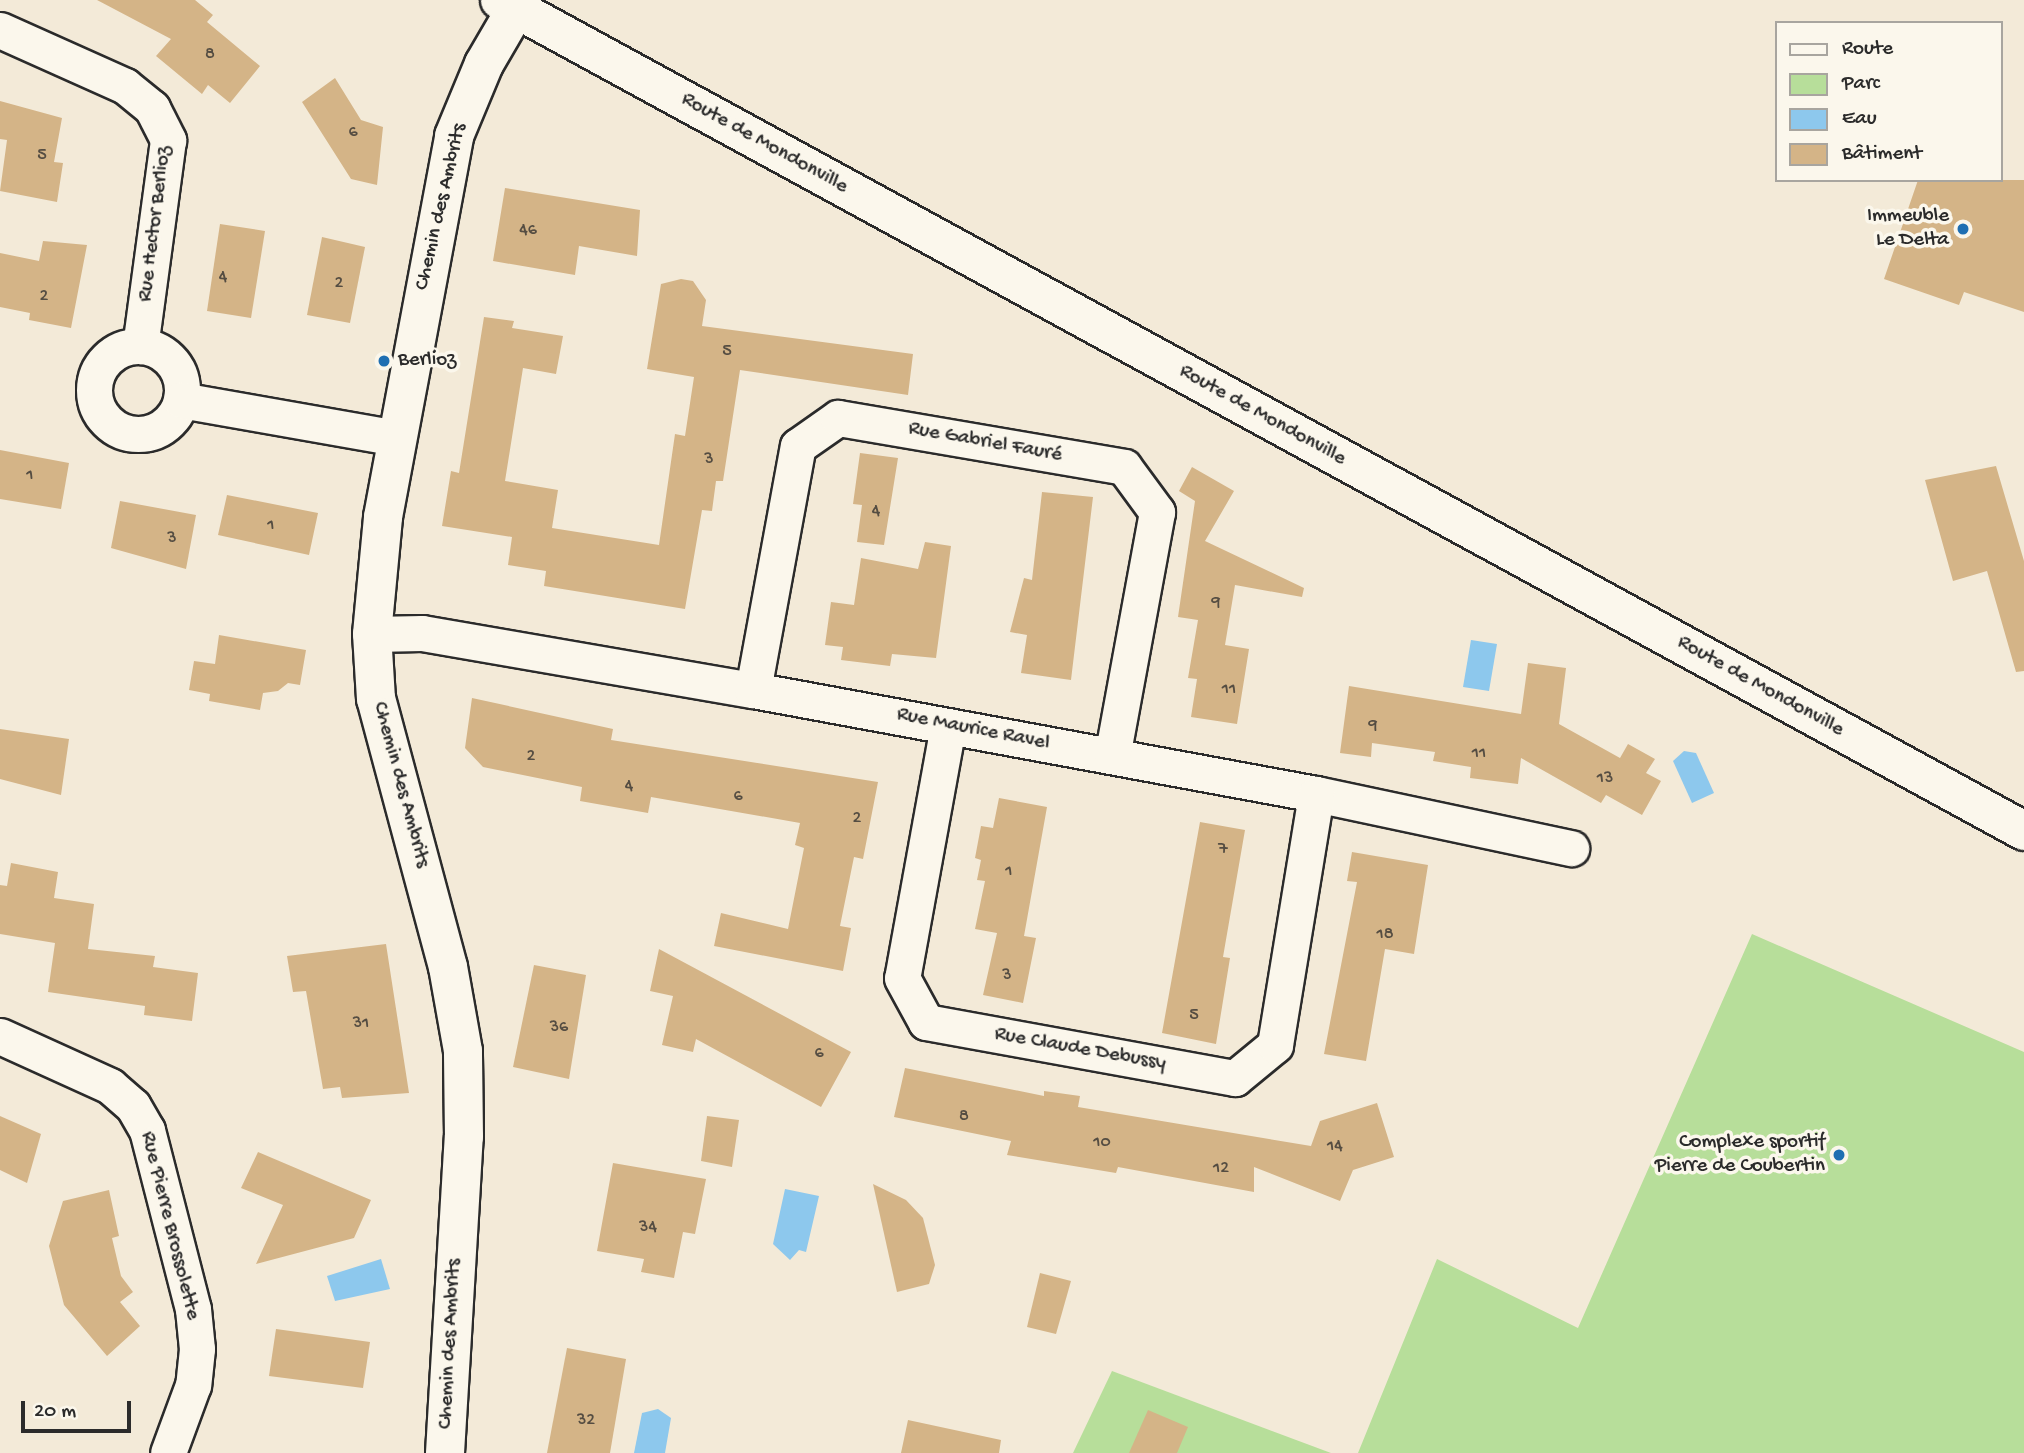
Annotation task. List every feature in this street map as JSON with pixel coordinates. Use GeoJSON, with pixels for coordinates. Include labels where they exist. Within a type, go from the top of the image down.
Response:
{"type":"FeatureCollection","features":[{"type":"Feature","properties":{"kind":"main road","name":"Chemin des Ambrits"},"geometry":{"type":"LineString","coordinates":[[445,1453],[464,1137],[463,1051],[448,967],[376,699],[372,634],[397,438],[454,136],[508,4]]}},
{"type":"Feature","properties":{"kind":"main road","name":"Route de Mondonville"},"geometry":{"type":"LineString","coordinates":[[508,4],[2024,831]]}},
{"type":"Feature","properties":{"kind":"street","name":"Rue Hector Berlioz"},"geometry":{"type":"LineString","coordinates":[[0,30],[125,86],[152,108],[168,140],[140,346]]}},
{"type":"Feature","properties":{"kind":"street"},"geometry":{"type":"LineString","coordinates":[[140,346],[173,361],[180,375],[181,400],[172,419],[145,434],[130,434],[103,418],[93,390],[96,374],[116,351],[140,346]]}},
{"type":"Feature","properties":{"kind":"street"},"geometry":{"type":"LineString","coordinates":[[181,400],[397,438]]}},
{"type":"Feature","properties":{"kind":"street","name":"Rue Gabriel Fauré"},"geometry":{"type":"LineString","coordinates":[[753,690],[798,446],[838,418],[1124,467],[1157,512],[1112,756]]}},
{"type":"Feature","properties":{"kind":"street","name":"Rue Maurice Ravel"},"geometry":{"type":"LineString","coordinates":[[372,634],[422,633],[753,690],[1316,794],[1571,848]]}},
{"type":"Feature","properties":{"kind":"street","name":"Rue Claude Debussy"},"geometry":{"type":"LineString","coordinates":[[948,726],[902,978],[926,1022],[1235,1078],[1275,1045],[1316,794]]}},
{"type":"Feature","properties":{"kind":"street","name":"Rue Pierre Brossolette"},"geometry":{"type":"LineString","coordinates":[[0,1036],[110,1086],[133,1107],[147,1130],[193,1309],[197,1349],[193,1385],[168,1453]]}},
{"type":"Feature","properties":{"kind":"green space","name":"Complexe sportif Pierre de Coubertin"},"geometry":{"type":"Polygon","coordinates":[[[1752,934],[2024,1052],[2024,1453],[1358,1453],[1437,1259],[1578,1328],[1752,934]]]}},
{"type":"Feature","properties":{"kind":"green space"},"geometry":{"type":"Polygon","coordinates":[[[1112,1371],[1331,1453],[1073,1453],[1112,1371]]]}},
{"type":"Feature","properties":{"kind":"water"},"geometry":{"type":"Polygon","coordinates":[[[1471,640],[1497,644],[1489,691],[1463,687],[1471,640]]]}},
{"type":"Feature","properties":{"kind":"water"},"geometry":{"type":"Polygon","coordinates":[[[1684,751],[1696,753],[1714,793],[1692,803],[1673,761],[1684,751]]]}},
{"type":"Feature","properties":{"kind":"water"},"geometry":{"type":"Polygon","coordinates":[[[785,1189],[819,1196],[806,1252],[799,1250],[790,1260],[773,1244],[785,1189]]]}},
{"type":"Feature","properties":{"kind":"water"},"geometry":{"type":"Polygon","coordinates":[[[381,1259],[390,1289],[335,1301],[327,1276],[381,1259]]]}},
{"type":"Feature","properties":{"kind":"water"},"geometry":{"type":"Polygon","coordinates":[[[658,1409],[671,1418],[665,1453],[634,1453],[642,1413],[658,1409]]]}},
{"type":"Feature","properties":{"kind":"building"},"geometry":{"type":"Polygon","coordinates":[[[97,0],[195,0],[213,15],[207,22],[260,66],[230,103],[208,85],[202,94],[156,56],[171,39],[97,0]]]}},
{"type":"Feature","properties":{"kind":"building"},"geometry":{"type":"Polygon","coordinates":[[[335,78],[361,120],[383,127],[377,185],[351,179],[302,102],[335,78]]]}},
{"type":"Feature","properties":{"kind":"building"},"geometry":{"type":"Polygon","coordinates":[[[0,101],[62,118],[54,162],[63,163],[57,202],[0,191],[7,140],[0,139],[0,101]]]}},
{"type":"Feature","properties":{"kind":"building","name":"Immeuble Le Delta"},"geometry":{"type":"Polygon","coordinates":[[[2024,180],[2024,312],[1964,292],[1959,305],[1884,279],[1917,182],[2024,180]]]}},
{"type":"Feature","properties":{"kind":"building"},"geometry":{"type":"Polygon","coordinates":[[[505,188],[640,210],[637,256],[579,246],[575,275],[493,261],[505,188]]]}},
{"type":"Feature","properties":{"kind":"building"},"geometry":{"type":"Polygon","coordinates":[[[220,224],[265,231],[251,318],[207,311],[220,224]]]}},
{"type":"Feature","properties":{"kind":"building"},"geometry":{"type":"Polygon","coordinates":[[[322,237],[365,247],[350,323],[307,315],[322,237]]]}},
{"type":"Feature","properties":{"kind":"building"},"geometry":{"type":"Polygon","coordinates":[[[43,241],[87,245],[71,328],[29,320],[30,313],[0,307],[0,253],[39,261],[43,241]]]}},
{"type":"Feature","properties":{"kind":"building"},"geometry":{"type":"Polygon","coordinates":[[[681,279],[693,281],[706,300],[702,326],[913,354],[908,395],[740,370],[723,481],[716,481],[712,511],[702,510],[685,609],[544,586],[546,571],[508,565],[512,537],[442,526],[451,471],[459,473],[484,317],[514,321],[512,328],[563,336],[556,374],[523,368],[505,481],[558,490],[552,528],[659,545],[675,434],[685,436],[694,377],[647,369],[661,284],[681,279]]]}},
{"type":"Feature","properties":{"kind":"building"},"geometry":{"type":"Polygon","coordinates":[[[0,450],[69,463],[61,509],[0,499],[0,450]]]}},
{"type":"Feature","properties":{"kind":"building"},"geometry":{"type":"Polygon","coordinates":[[[860,453],[898,458],[884,545],[857,542],[862,505],[853,504],[860,453]]]}},
{"type":"Feature","properties":{"kind":"building"},"geometry":{"type":"Polygon","coordinates":[[[1996,466],[2024,561],[2024,671],[2016,672],[1987,571],[1953,581],[1925,480],[1996,466]]]}},
{"type":"Feature","properties":{"kind":"building"},"geometry":{"type":"Polygon","coordinates":[[[1192,467],[1234,491],[1205,541],[1304,588],[1302,597],[1235,585],[1225,645],[1249,649],[1237,724],[1191,717],[1197,679],[1188,678],[1198,620],[1178,617],[1195,501],[1179,491],[1192,467]]]}},
{"type":"Feature","properties":{"kind":"building"},"geometry":{"type":"Polygon","coordinates":[[[1042,492],[1093,497],[1071,680],[1021,673],[1027,635],[1010,632],[1024,578],[1032,580],[1042,492]]]}},
{"type":"Feature","properties":{"kind":"building"},"geometry":{"type":"Polygon","coordinates":[[[227,495],[318,513],[309,555],[218,535],[227,495]]]}},
{"type":"Feature","properties":{"kind":"building"},"geometry":{"type":"Polygon","coordinates":[[[120,501],[196,515],[186,569],[111,548],[120,501]]]}},
{"type":"Feature","properties":{"kind":"building"},"geometry":{"type":"Polygon","coordinates":[[[925,542],[951,546],[936,658],[892,654],[890,666],[841,660],[843,647],[825,645],[831,602],[854,605],[861,558],[918,569],[925,542]]]}},
{"type":"Feature","properties":{"kind":"building"},"geometry":{"type":"Polygon","coordinates":[[[219,635],[306,650],[300,685],[288,683],[278,691],[263,693],[260,710],[209,701],[210,694],[189,690],[194,661],[215,664],[219,635]]]}},
{"type":"Feature","properties":{"kind":"building"},"geometry":{"type":"Polygon","coordinates":[[[1528,663],[1566,668],[1559,724],[1620,758],[1628,744],[1655,759],[1646,773],[1661,781],[1642,815],[1606,795],[1601,803],[1521,758],[1518,784],[1470,778],[1471,767],[1433,761],[1435,752],[1372,743],[1371,757],[1340,753],[1349,686],[1521,714],[1528,663]]]}},
{"type":"Feature","properties":{"kind":"building"},"geometry":{"type":"Polygon","coordinates":[[[472,698],[613,729],[611,740],[878,782],[863,859],[854,857],[840,926],[851,928],[843,971],[714,946],[721,913],[788,929],[804,848],[795,845],[800,823],[651,797],[648,813],[580,801],[582,787],[483,767],[465,748],[472,698]]]}},
{"type":"Feature","properties":{"kind":"building"},"geometry":{"type":"Polygon","coordinates":[[[0,729],[69,739],[61,795],[0,779],[0,729]]]}},
{"type":"Feature","properties":{"kind":"building"},"geometry":{"type":"Polygon","coordinates":[[[999,798],[1047,807],[1024,936],[1036,938],[1023,1003],[983,995],[997,933],[975,929],[985,881],[977,880],[981,860],[975,858],[981,826],[993,828],[999,798]]]}},
{"type":"Feature","properties":{"kind":"building"},"geometry":{"type":"Polygon","coordinates":[[[1200,822],[1245,830],[1223,957],[1230,958],[1216,1044],[1162,1033],[1200,822]]]}},
{"type":"Feature","properties":{"kind":"building"},"geometry":{"type":"Polygon","coordinates":[[[1352,852],[1428,865],[1414,954],[1385,949],[1366,1061],[1324,1054],[1357,882],[1347,881],[1352,852]]]}},
{"type":"Feature","properties":{"kind":"building"},"geometry":{"type":"Polygon","coordinates":[[[11,863],[58,872],[54,898],[94,904],[88,949],[155,956],[153,967],[198,973],[192,1021],[144,1015],[145,1006],[48,992],[55,943],[0,934],[0,885],[7,886],[11,863]]]}},
{"type":"Feature","properties":{"kind":"building"},"geometry":{"type":"Polygon","coordinates":[[[386,944],[409,1093],[342,1098],[340,1087],[323,1089],[306,991],[293,992],[287,956],[386,944]]]}},
{"type":"Feature","properties":{"kind":"building"},"geometry":{"type":"Polygon","coordinates":[[[659,949],[851,1052],[821,1107],[696,1039],[693,1052],[662,1045],[673,996],[650,991],[659,949]]]}},
{"type":"Feature","properties":{"kind":"building"},"geometry":{"type":"Polygon","coordinates":[[[534,965],[586,975],[569,1079],[513,1067],[534,965]]]}},
{"type":"Feature","properties":{"kind":"building"},"geometry":{"type":"Polygon","coordinates":[[[905,1068],[1044,1096],[1044,1091],[1080,1096],[1078,1107],[1311,1146],[1320,1121],[1377,1103],[1394,1157],[1353,1170],[1340,1201],[1254,1167],[1254,1192],[1118,1167],[1116,1173],[1007,1155],[1011,1141],[894,1117],[905,1068]]]}},
{"type":"Feature","properties":{"kind":"building"},"geometry":{"type":"Polygon","coordinates":[[[0,1116],[41,1134],[27,1183],[0,1170],[0,1116]]]}},
{"type":"Feature","properties":{"kind":"building"},"geometry":{"type":"Polygon","coordinates":[[[707,1116],[739,1120],[732,1167],[701,1161],[707,1116]]]}},
{"type":"Feature","properties":{"kind":"building"},"geometry":{"type":"Polygon","coordinates":[[[258,1152],[371,1200],[354,1238],[256,1264],[283,1205],[241,1188],[258,1152]]]}},
{"type":"Feature","properties":{"kind":"building"},"geometry":{"type":"Polygon","coordinates":[[[613,1163],[706,1179],[695,1234],[683,1232],[674,1278],[641,1272],[644,1259],[597,1251],[613,1163]]]}},
{"type":"Feature","properties":{"kind":"building"},"geometry":{"type":"Polygon","coordinates":[[[873,1184],[906,1200],[923,1218],[935,1265],[929,1284],[897,1292],[873,1184]]]}},
{"type":"Feature","properties":{"kind":"building"},"geometry":{"type":"Polygon","coordinates":[[[109,1190],[119,1236],[112,1238],[121,1276],[133,1292],[120,1302],[140,1326],[107,1356],[64,1305],[49,1246],[63,1201],[109,1190]]]}},
{"type":"Feature","properties":{"kind":"building"},"geometry":{"type":"Polygon","coordinates":[[[1040,1273],[1071,1281],[1056,1334],[1027,1327],[1040,1273]]]}},
{"type":"Feature","properties":{"kind":"building"},"geometry":{"type":"Polygon","coordinates":[[[276,1329],[370,1342],[363,1388],[269,1376],[276,1329]]]}},
{"type":"Feature","properties":{"kind":"building"},"geometry":{"type":"Polygon","coordinates":[[[567,1348],[626,1359],[610,1453],[547,1453],[567,1348]]]}},
{"type":"Feature","properties":{"kind":"building"},"geometry":{"type":"Polygon","coordinates":[[[1148,1410],[1188,1427],[1177,1453],[1129,1453],[1148,1410]]]}},
{"type":"Feature","properties":{"kind":"building"},"geometry":{"type":"Polygon","coordinates":[[[908,1420],[1001,1440],[999,1453],[901,1453],[908,1420]]]}},
{"type":"Feature","properties":{"kind":"place","name":"Immeuble Le Delta"},"geometry":{"type":"Point","coordinates":[1963,229]}},
{"type":"Feature","properties":{"kind":"place","name":"Berlioz"},"geometry":{"type":"Point","coordinates":[384,361]}},
{"type":"Feature","properties":{"kind":"place","name":"Complexe sportif Pierre de Coubertin"},"geometry":{"type":"Point","coordinates":[1839,1155]}}]}
